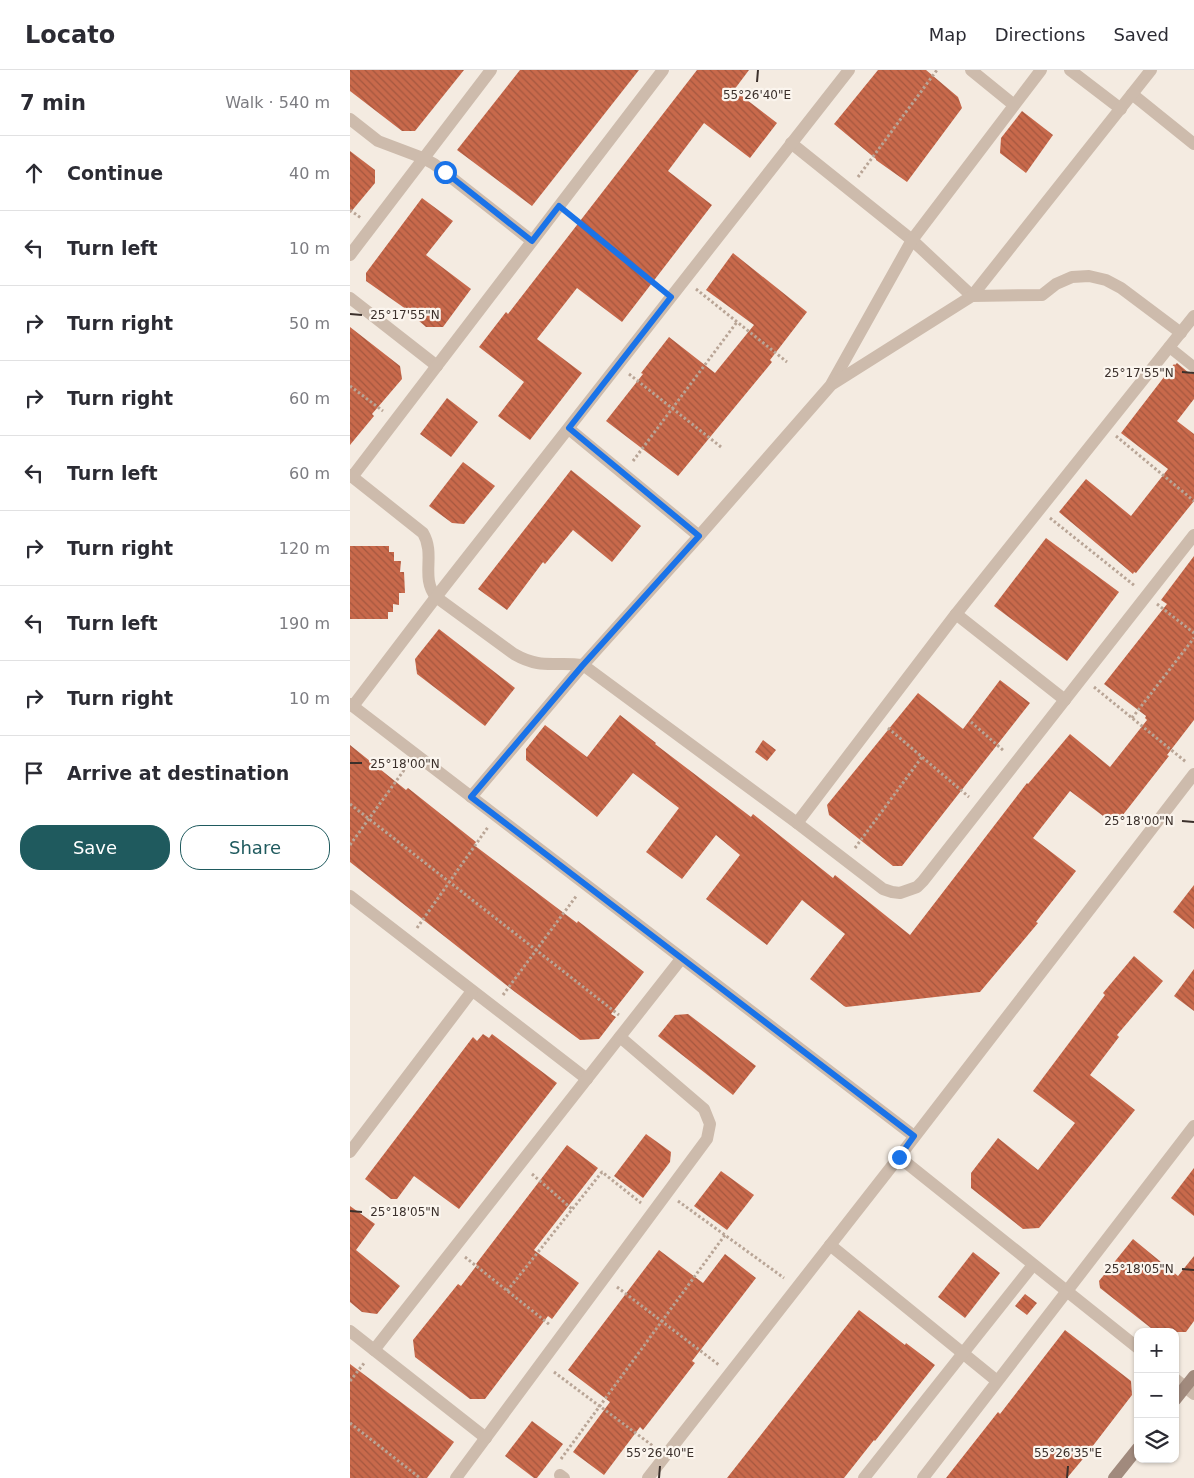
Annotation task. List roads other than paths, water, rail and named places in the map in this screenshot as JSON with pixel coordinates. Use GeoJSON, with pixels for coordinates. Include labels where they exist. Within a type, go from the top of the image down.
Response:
{"type":"FeatureCollection","features":[{"type":"Feature","properties":{"kind":"street"},"geometry":{"type":"LineString","coordinates":[[350,254],[491,70]]}},
{"type":"Feature","properties":{"kind":"street"},"geometry":{"type":"LineString","coordinates":[[663,70],[351,476],[423,533],[429,547],[429,585],[436,597],[526,661],[540,665],[567,663],[582,666],[797,822],[883,889],[892,892],[909,891],[923,881],[1194,535]]}},
{"type":"Feature","properties":{"kind":"street"},"geometry":{"type":"LineString","coordinates":[[849,70],[352,705],[914,1136]]}},
{"type":"Feature","properties":{"kind":"street"},"geometry":{"type":"LineString","coordinates":[[972,70],[1014,105]]}},
{"type":"Feature","properties":{"kind":"street"},"geometry":{"type":"LineString","coordinates":[[471,797],[582,666],[831,385],[912,240],[1041,70]]}},
{"type":"Feature","properties":{"kind":"street"},"geometry":{"type":"LineString","coordinates":[[1070,70],[1121,109]]}},
{"type":"Feature","properties":{"kind":"street"},"geometry":{"type":"LineString","coordinates":[[831,385],[972,296],[1151,70]]}},
{"type":"Feature","properties":{"kind":"street"},"geometry":{"type":"LineString","coordinates":[[1132,94],[1194,144]]}},
{"type":"Feature","properties":{"kind":"street"},"geometry":{"type":"LineString","coordinates":[[350,119],[378,141],[423,158],[445,172],[532,241]]}},
{"type":"Feature","properties":{"kind":"street"},"geometry":{"type":"LineString","coordinates":[[791,143],[912,240],[972,296],[1042,295],[1056,284],[1072,278],[1089,276],[1106,280],[1121,288],[1181,333]]}},
{"type":"Feature","properties":{"kind":"street"},"geometry":{"type":"LineString","coordinates":[[350,298],[437,366]]}},
{"type":"Feature","properties":{"kind":"street"},"geometry":{"type":"LineString","coordinates":[[797,822],[956,614],[1194,316]]}},
{"type":"Feature","properties":{"kind":"street"},"geometry":{"type":"LineString","coordinates":[[569,428],[699,536]]}},
{"type":"Feature","properties":{"kind":"street"},"geometry":{"type":"LineString","coordinates":[[956,614],[1065,700]]}},
{"type":"Feature","properties":{"kind":"street"},"geometry":{"type":"LineString","coordinates":[[648,1478],[899,1157],[1191,775]]}},
{"type":"Feature","properties":{"kind":"street"},"geometry":{"type":"LineString","coordinates":[[350,896],[587,1079]]}},
{"type":"Feature","properties":{"kind":"street"},"geometry":{"type":"LineString","coordinates":[[374,1350],[681,959]]}},
{"type":"Feature","properties":{"kind":"street"},"geometry":{"type":"LineString","coordinates":[[350,1150],[472,991]]}},
{"type":"Feature","properties":{"kind":"street"},"geometry":{"type":"LineString","coordinates":[[456,1478],[707,1139],[710,1124],[708,1116],[698,1104],[620,1037]]}},
{"type":"Feature","properties":{"kind":"street"},"geometry":{"type":"LineString","coordinates":[[923,1478],[1194,1126]]}},
{"type":"Feature","properties":{"kind":"street"},"geometry":{"type":"LineString","coordinates":[[899,1157],[1134,1345]]}},
{"type":"Feature","properties":{"kind":"street"},"geometry":{"type":"LineString","coordinates":[[830,1245],[997,1382]]}},
{"type":"Feature","properties":{"kind":"street"},"geometry":{"type":"LineString","coordinates":[[864,1478],[1033,1265]]}},
{"type":"Feature","properties":{"kind":"street"},"geometry":{"type":"LineString","coordinates":[[350,1331],[486,1438]]}},
{"type":"Feature","properties":{"kind":"street"},"geometry":{"type":"LineString","coordinates":[[1179,1397],[1190,1390],[1194,1376]]}},
{"type":"Feature","properties":{"kind":"street"},"geometry":{"type":"LineString","coordinates":[[1179,1381],[1190,1390]]}},
{"type":"Feature","properties":{"kind":"street"},"geometry":{"type":"LineString","coordinates":[[1114,1478],[1134,1453]]}},
{"type":"Feature","properties":{"kind":"lane"},"geometry":{"type":"LineString","coordinates":[[1170,347],[1194,367]]}}]}
